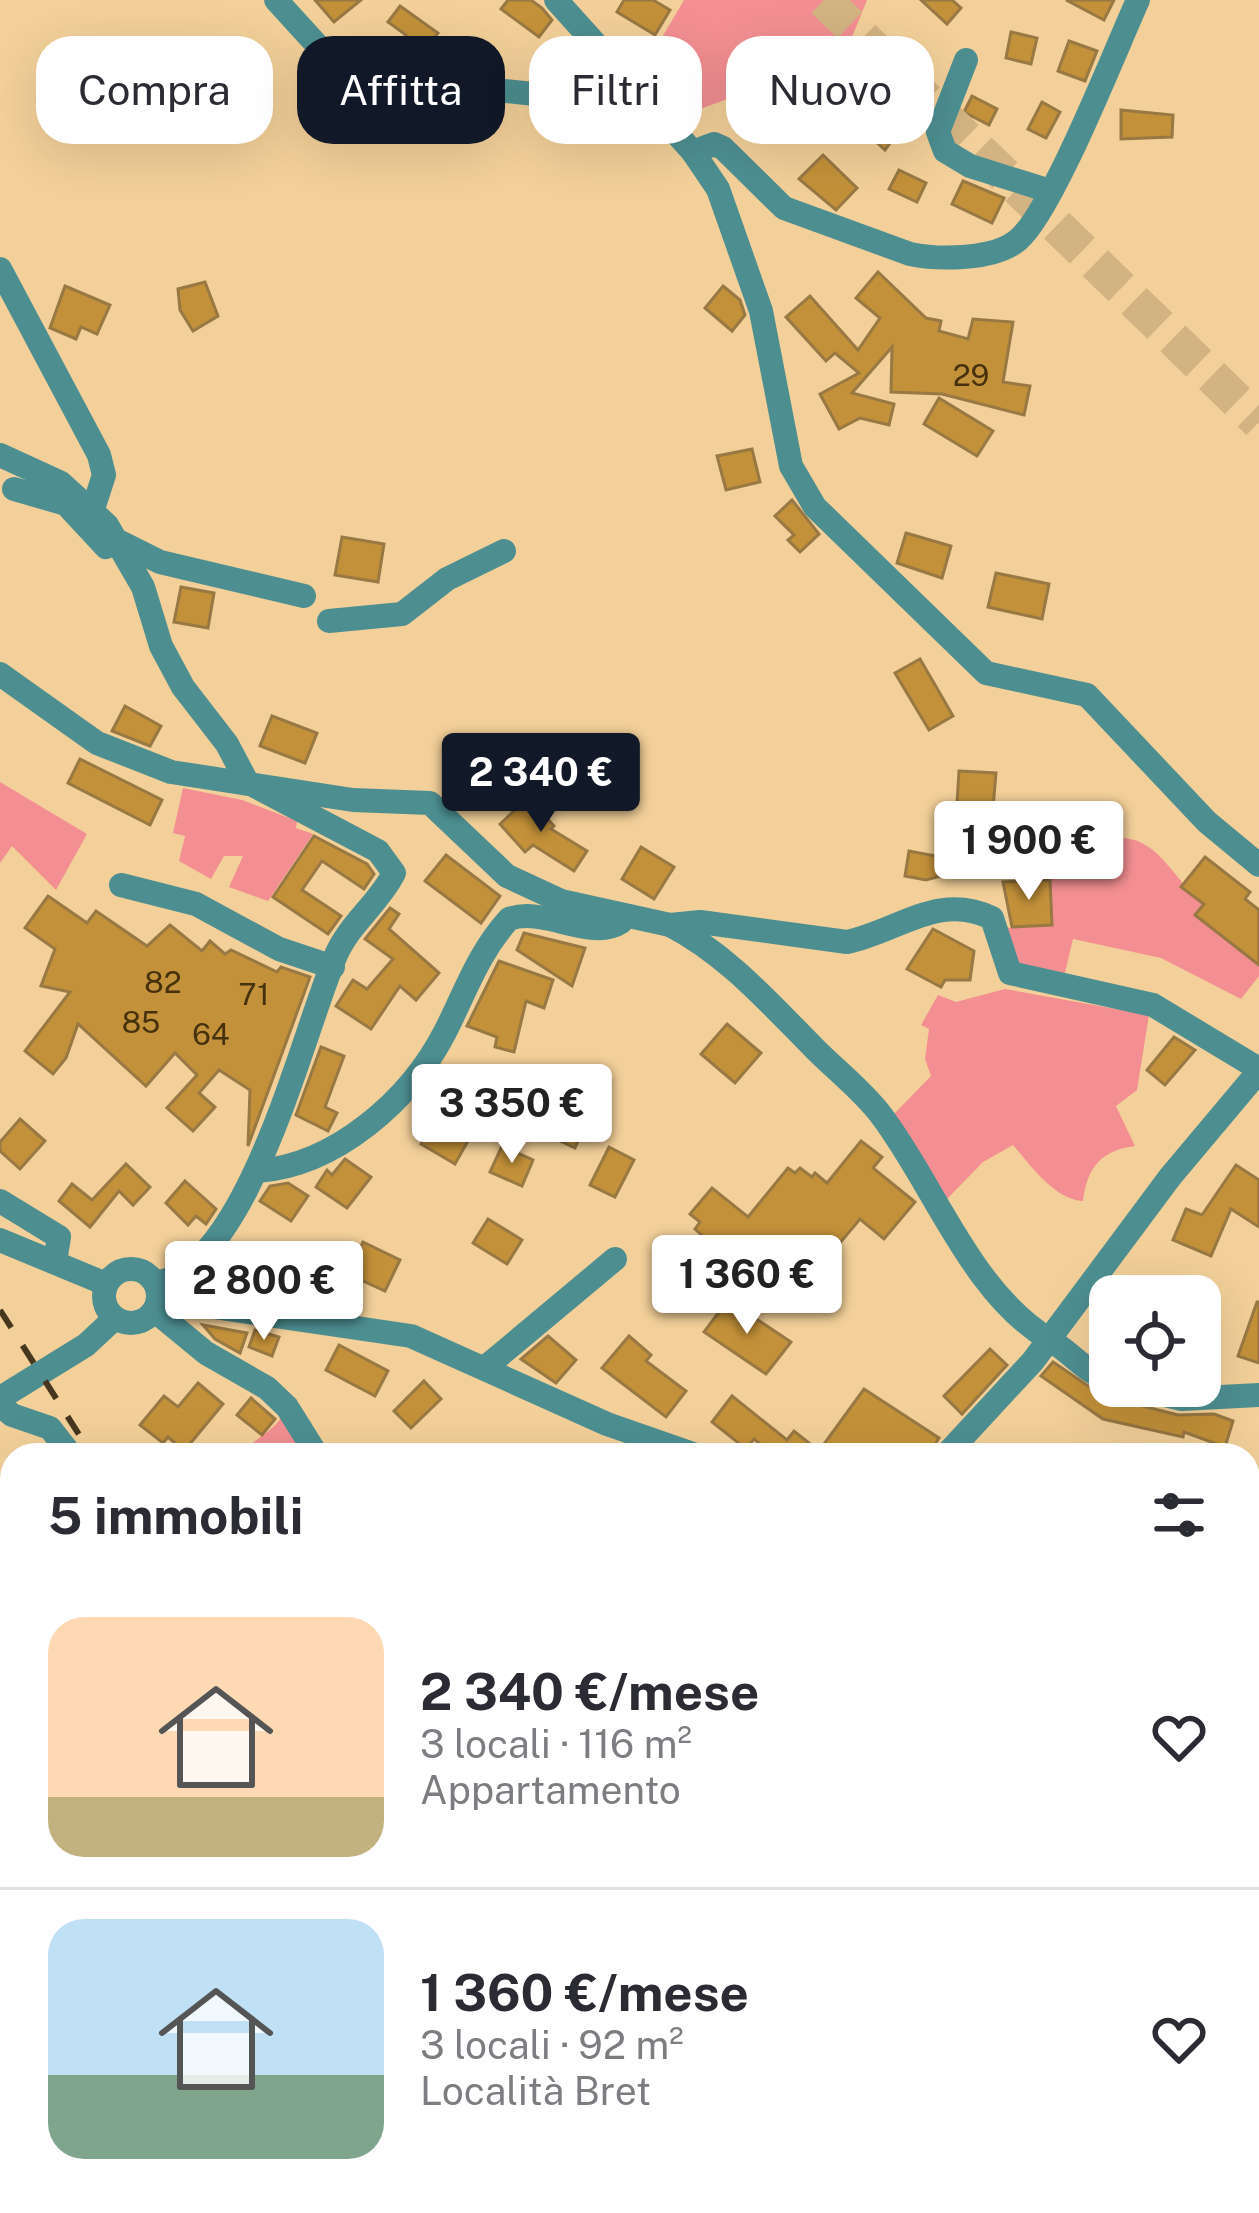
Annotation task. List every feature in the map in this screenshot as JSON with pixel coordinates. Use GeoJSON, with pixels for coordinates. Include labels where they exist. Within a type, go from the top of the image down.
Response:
{"type":"FeatureCollection","features":[{"type":"Feature","properties":{"kind":"street"},"geometry":{"type":"LineString","coordinates":[[276,0],[328,58],[361,76],[529,93]]}},
{"type":"Feature","properties":{"kind":"street"},"geometry":{"type":"LineString","coordinates":[[556,0],[588,36]]}},
{"type":"Feature","properties":{"kind":"street"},"geometry":{"type":"LineString","coordinates":[[693,152],[714,144],[723,148],[784,208],[926,257],[1004,248],[1029,229],[1050,191],[1138,0]]}},
{"type":"Feature","properties":{"kind":"street"},"geometry":{"type":"LineString","coordinates":[[966,60],[938,132],[945,152],[970,166],[1050,191]]}},
{"type":"Feature","properties":{"kind":"street"},"geometry":{"type":"LineString","coordinates":[[686,144],[718,189],[761,311],[784,443],[799,486],[814,507],[986,673],[1088,695],[1207,822],[1259,865]]}},
{"type":"Feature","properties":{"kind":"street"},"geometry":{"type":"LineString","coordinates":[[0,269],[99,455],[104,475],[93,509]]}},
{"type":"Feature","properties":{"kind":"street"},"geometry":{"type":"LineString","coordinates":[[0,455],[61,483],[93,509],[120,542],[143,587],[161,646],[247,782],[378,851],[392,866],[391,880],[351,929],[333,967],[258,1171],[190,1268],[156,1298],[141,1322],[115,1318],[104,1303],[106,1284],[127,1269],[144,1271],[156,1298],[206,1353],[267,1388],[287,1407],[310,1443]]}},
{"type":"Feature","properties":{"kind":"street"},"geometry":{"type":"LineString","coordinates":[[14,489],[66,504],[106,547],[120,542],[160,562],[304,596]]}},
{"type":"Feature","properties":{"kind":"street"},"geometry":{"type":"LineString","coordinates":[[329,621],[402,614],[447,579],[504,551]]}},
{"type":"Feature","properties":{"kind":"street"},"geometry":{"type":"LineString","coordinates":[[0,674],[97,743],[171,772],[353,800],[420,799],[446,814],[507,876],[561,901],[625,918],[670,925],[700,922],[847,942],[880,935],[893,923],[945,907],[970,908],[992,918],[1010,973],[1153,1005],[1259,1070],[1170,1178],[1049,1339],[957,1443]]}},
{"type":"Feature","properties":{"kind":"street"},"geometry":{"type":"LineString","coordinates":[[121,885],[196,904],[279,949],[333,967]]}},
{"type":"Feature","properties":{"kind":"street"},"geometry":{"type":"LineString","coordinates":[[258,1171],[323,1156],[419,1076],[479,958],[508,920],[541,916],[605,929],[625,918]]}},
{"type":"Feature","properties":{"kind":"street"},"geometry":{"type":"LineString","coordinates":[[670,925],[697,939],[751,985],[878,1110],[979,1267],[1039,1336],[1089,1371]]}},
{"type":"Feature","properties":{"kind":"street"},"geometry":{"type":"LineString","coordinates":[[0,1201],[58,1237],[55,1262]]}},
{"type":"Feature","properties":{"kind":"street"},"geometry":{"type":"LineString","coordinates":[[0,1240],[106,1284]]}},
{"type":"Feature","properties":{"kind":"street"},"geometry":{"type":"LineString","coordinates":[[487,1366],[615,1259]]}},
{"type":"Feature","properties":{"kind":"street"},"geometry":{"type":"LineString","coordinates":[[190,1268],[198,1294],[210,1308]]}},
{"type":"Feature","properties":{"kind":"street"},"geometry":{"type":"LineString","coordinates":[[156,1298],[412,1336],[607,1424],[662,1443]]}},
{"type":"Feature","properties":{"kind":"street"},"geometry":{"type":"LineString","coordinates":[[62,1443],[50,1428],[12,1415],[5,1398],[115,1318]]}},
{"type":"Feature","properties":{"kind":"street"},"geometry":{"type":"LineString","coordinates":[[1221,1397],[1259,1395]]}},
{"type":"Feature","properties":{"kind":"shaded area"},"geometry":{"type":"Polygon","coordinates":[[[684,0],[867,0],[852,36],[726,36],[726,99],[702,108],[702,36],[663,36],[684,0]]]}},
{"type":"Feature","properties":{"kind":"shaded area"},"geometry":{"type":"Polygon","coordinates":[[[0,782],[87,834],[56,890],[12,846],[0,863],[0,782]]]}},
{"type":"Feature","properties":{"kind":"shaded area"},"geometry":{"type":"Polygon","coordinates":[[[183,788],[242,800],[297,821],[296,828],[313,834],[268,901],[229,887],[243,856],[224,856],[211,879],[179,861],[185,836],[173,833],[183,788]]]}},
{"type":"Feature","properties":{"kind":"shaded area"},"geometry":{"type":"Polygon","coordinates":[[[1125,838],[1158,855],[1204,904],[1196,916],[1259,965],[1259,976],[1241,999],[1161,958],[1073,939],[1064,977],[1015,965],[1005,928],[1052,925],[1049,863],[1087,844],[1125,838]]]}},
{"type":"Feature","properties":{"kind":"shaded area"},"geometry":{"type":"Polygon","coordinates":[[[1005,989],[1149,1015],[1137,1090],[1116,1106],[1135,1146],[1113,1152],[1098,1163],[1083,1201],[1053,1188],[1013,1145],[983,1162],[946,1200],[892,1116],[931,1076],[925,1059],[929,1029],[921,1025],[938,995],[956,1002],[1005,989]]]}},
{"type":"Feature","properties":{"kind":"shaded area"},"geometry":{"type":"Polygon","coordinates":[[[281,1418],[296,1443],[253,1443],[281,1418]]]}},
{"type":"Feature","properties":{"kind":"building"},"geometry":{"type":"Polygon","coordinates":[[[315,0],[361,0],[334,22],[315,0]]]}},
{"type":"Feature","properties":{"kind":"building"},"geometry":{"type":"Polygon","coordinates":[[[508,0],[531,0],[552,20],[538,36],[501,9],[508,0]]]}},
{"type":"Feature","properties":{"kind":"building"},"geometry":{"type":"Polygon","coordinates":[[[624,0],[653,0],[670,10],[655,35],[617,12],[624,0]]]}},
{"type":"Feature","properties":{"kind":"building"},"geometry":{"type":"Polygon","coordinates":[[[921,0],[952,0],[961,8],[947,24],[921,0]]]}},
{"type":"Feature","properties":{"kind":"building"},"geometry":{"type":"Polygon","coordinates":[[[1066,0],[1114,0],[1104,20],[1066,0]]]}},
{"type":"Feature","properties":{"kind":"building"},"geometry":{"type":"Polygon","coordinates":[[[400,6],[438,33],[405,36],[388,22],[400,6]]]}},
{"type":"Feature","properties":{"kind":"building"},"geometry":{"type":"Polygon","coordinates":[[[1011,32],[1037,38],[1031,64],[1006,58],[1011,32]]]}},
{"type":"Feature","properties":{"kind":"building"},"geometry":{"type":"Polygon","coordinates":[[[1069,41],[1097,51],[1085,81],[1058,71],[1069,41]]]}},
{"type":"Feature","properties":{"kind":"building"},"geometry":{"type":"Polygon","coordinates":[[[972,96],[997,109],[989,125],[964,112],[972,96]]]}},
{"type":"Feature","properties":{"kind":"building"},"geometry":{"type":"Polygon","coordinates":[[[1042,102],[1060,112],[1046,138],[1028,129],[1042,102]]]}},
{"type":"Feature","properties":{"kind":"building"},"geometry":{"type":"Polygon","coordinates":[[[1121,110],[1173,115],[1172,137],[1121,139],[1121,110]]]}},
{"type":"Feature","properties":{"kind":"building"},"geometry":{"type":"Polygon","coordinates":[[[823,155],[857,188],[836,210],[799,179],[823,155]]]}},
{"type":"Feature","properties":{"kind":"building"},"geometry":{"type":"Polygon","coordinates":[[[899,170],[926,183],[917,202],[889,189],[899,170]]]}},
{"type":"Feature","properties":{"kind":"building"},"geometry":{"type":"Polygon","coordinates":[[[963,181],[1004,198],[992,223],[952,204],[963,181]]]}},
{"type":"Feature","properties":{"kind":"building"},"geometry":{"type":"Polygon","coordinates":[[[878,272],[926,318],[941,321],[939,331],[968,339],[973,319],[1013,322],[1003,382],[1030,386],[1024,415],[942,394],[891,392],[892,347],[852,393],[894,404],[889,425],[860,418],[839,429],[820,394],[859,373],[835,353],[826,361],[786,317],[810,296],[858,350],[880,318],[856,298],[878,272]]]}},
{"type":"Feature","properties":{"kind":"building"},"geometry":{"type":"Polygon","coordinates":[[[205,282],[218,316],[193,331],[180,310],[178,289],[205,282]]]}},
{"type":"Feature","properties":{"kind":"building"},"geometry":{"type":"Polygon","coordinates":[[[65,286],[110,305],[97,334],[81,327],[76,339],[50,328],[65,286]]]}},
{"type":"Feature","properties":{"kind":"building"},"geometry":{"type":"Polygon","coordinates":[[[723,286],[740,300],[745,315],[732,331],[705,308],[723,286]]]}},
{"type":"Feature","properties":{"kind":"building"},"geometry":{"type":"Polygon","coordinates":[[[939,398],[993,431],[977,456],[924,424],[939,398]]]}},
{"type":"Feature","properties":{"kind":"building"},"geometry":{"type":"Polygon","coordinates":[[[752,449],[760,482],[726,490],[717,456],[752,449]]]}},
{"type":"Feature","properties":{"kind":"building"},"geometry":{"type":"Polygon","coordinates":[[[792,500],[819,534],[800,552],[788,540],[794,535],[775,516],[792,500]]]}},
{"type":"Feature","properties":{"kind":"building"},"geometry":{"type":"Polygon","coordinates":[[[906,533],[951,546],[942,578],[897,563],[906,533]]]}},
{"type":"Feature","properties":{"kind":"building"},"geometry":{"type":"Polygon","coordinates":[[[342,537],[384,544],[378,582],[335,575],[342,537]]]}},
{"type":"Feature","properties":{"kind":"building"},"geometry":{"type":"Polygon","coordinates":[[[996,573],[1049,584],[1042,619],[988,607],[996,573]]]}},
{"type":"Feature","properties":{"kind":"building"},"geometry":{"type":"Polygon","coordinates":[[[181,587],[214,593],[208,628],[174,622],[181,587]]]}},
{"type":"Feature","properties":{"kind":"building"},"geometry":{"type":"Polygon","coordinates":[[[920,659],[953,716],[929,730],[895,673],[920,659]]]}},
{"type":"Feature","properties":{"kind":"building"},"geometry":{"type":"Polygon","coordinates":[[[125,706],[161,726],[150,746],[112,731],[125,706]]]}},
{"type":"Feature","properties":{"kind":"building"},"geometry":{"type":"Polygon","coordinates":[[[272,716],[317,733],[305,763],[260,746],[272,716]]]}},
{"type":"Feature","properties":{"kind":"building"},"geometry":{"type":"Polygon","coordinates":[[[80,759],[162,800],[150,825],[68,783],[80,759]]]}},
{"type":"Feature","properties":{"kind":"building"},"geometry":{"type":"Polygon","coordinates":[[[959,771],[996,773],[993,808],[1079,808],[1087,844],[1049,863],[1035,850],[926,880],[905,876],[909,851],[967,862],[956,819],[959,771]]]}},
{"type":"Feature","properties":{"kind":"building"},"geometry":{"type":"Polygon","coordinates":[[[528,798],[554,826],[551,829],[587,851],[574,871],[533,845],[525,852],[500,824],[528,798]]]}},
{"type":"Feature","properties":{"kind":"building"},"geometry":{"type":"Polygon","coordinates":[[[314,836],[367,864],[374,874],[364,889],[322,861],[302,890],[341,916],[328,934],[273,897],[314,836]]]}},
{"type":"Feature","properties":{"kind":"building"},"geometry":{"type":"Polygon","coordinates":[[[641,847],[674,867],[654,899],[622,879],[641,847]]]}},
{"type":"Feature","properties":{"kind":"building"},"geometry":{"type":"Polygon","coordinates":[[[446,855],[500,896],[481,923],[425,881],[446,855]]]}},
{"type":"Feature","properties":{"kind":"building"},"geometry":{"type":"Polygon","coordinates":[[[1205,857],[1250,892],[1245,899],[1259,910],[1259,965],[1195,915],[1204,904],[1181,887],[1205,857]]]}},
{"type":"Feature","properties":{"kind":"building"},"geometry":{"type":"Polygon","coordinates":[[[1050,880],[1052,925],[1012,927],[1003,882],[1050,880]]]}},
{"type":"Feature","properties":{"kind":"building"},"geometry":{"type":"Polygon","coordinates":[[[48,896],[87,923],[96,911],[147,946],[170,925],[202,951],[210,941],[225,954],[231,950],[277,972],[281,967],[310,977],[248,1146],[250,1090],[219,1070],[199,1093],[215,1107],[193,1131],[167,1108],[197,1075],[175,1053],[146,1086],[78,1024],[66,1058],[53,1074],[25,1051],[70,992],[41,986],[55,949],[25,928],[48,896]]]}},
{"type":"Feature","properties":{"kind":"building"},"geometry":{"type":"Polygon","coordinates":[[[390,908],[399,914],[389,929],[439,973],[416,1000],[400,986],[371,1029],[336,1006],[353,980],[367,989],[393,959],[365,939],[390,908]]]}},
{"type":"Feature","properties":{"kind":"building"},"geometry":{"type":"Polygon","coordinates":[[[933,929],[974,951],[970,980],[945,980],[941,987],[907,969],[933,929]]]}},
{"type":"Feature","properties":{"kind":"building"},"geometry":{"type":"Polygon","coordinates":[[[524,933],[585,948],[572,986],[517,950],[524,933]]]}},
{"type":"Feature","properties":{"kind":"building"},"geometry":{"type":"Polygon","coordinates":[[[499,961],[553,980],[544,1008],[526,1001],[514,1052],[495,1047],[497,1037],[467,1026],[499,961]]]}},
{"type":"Feature","properties":{"kind":"building"},"geometry":{"type":"Polygon","coordinates":[[[727,1024],[761,1053],[735,1083],[701,1054],[727,1024]]]}},
{"type":"Feature","properties":{"kind":"building"},"geometry":{"type":"Polygon","coordinates":[[[1174,1037],[1195,1050],[1165,1085],[1147,1070],[1174,1037]]]}},
{"type":"Feature","properties":{"kind":"building"},"geometry":{"type":"Polygon","coordinates":[[[321,1047],[344,1056],[325,1107],[337,1113],[328,1131],[296,1115],[321,1047]]]}},
{"type":"Feature","properties":{"kind":"building"},"geometry":{"type":"Polygon","coordinates":[[[554,1103],[588,1118],[575,1148],[541,1132],[554,1103]]]}},
{"type":"Feature","properties":{"kind":"building"},"geometry":{"type":"Polygon","coordinates":[[[440,1112],[473,1132],[455,1164],[421,1144],[440,1112]]]}},
{"type":"Feature","properties":{"kind":"building"},"geometry":{"type":"Polygon","coordinates":[[[20,1119],[45,1141],[20,1169],[0,1151],[0,1142],[20,1119]]]}},
{"type":"Feature","properties":{"kind":"building"},"geometry":{"type":"Polygon","coordinates":[[[861,1141],[882,1157],[873,1168],[915,1202],[884,1239],[860,1219],[818,1269],[790,1246],[759,1284],[746,1273],[739,1282],[697,1247],[705,1238],[695,1229],[700,1222],[690,1214],[712,1188],[748,1217],[788,1168],[795,1173],[800,1168],[812,1177],[815,1173],[827,1183],[861,1141]]]}},
{"type":"Feature","properties":{"kind":"building"},"geometry":{"type":"Polygon","coordinates":[[[502,1146],[533,1160],[522,1186],[490,1172],[502,1146]]]}},
{"type":"Feature","properties":{"kind":"building"},"geometry":{"type":"Polygon","coordinates":[[[609,1147],[634,1160],[615,1197],[590,1185],[609,1147]]]}},
{"type":"Feature","properties":{"kind":"building"},"geometry":{"type":"Polygon","coordinates":[[[345,1159],[371,1177],[347,1208],[316,1187],[327,1170],[332,1175],[345,1159]]]}},
{"type":"Feature","properties":{"kind":"building"},"geometry":{"type":"Polygon","coordinates":[[[126,1164],[150,1187],[133,1205],[119,1191],[90,1227],[59,1201],[72,1184],[92,1200],[126,1164]]]}},
{"type":"Feature","properties":{"kind":"building"},"geometry":{"type":"Polygon","coordinates":[[[1236,1165],[1259,1180],[1259,1227],[1231,1209],[1211,1256],[1173,1240],[1186,1209],[1202,1215],[1236,1165]]]}},
{"type":"Feature","properties":{"kind":"building"},"geometry":{"type":"Polygon","coordinates":[[[185,1181],[216,1209],[206,1224],[196,1216],[188,1225],[166,1203],[185,1181]]]}},
{"type":"Feature","properties":{"kind":"building"},"geometry":{"type":"Polygon","coordinates":[[[288,1183],[308,1196],[291,1221],[260,1201],[270,1186],[288,1183]]]}},
{"type":"Feature","properties":{"kind":"building"},"geometry":{"type":"Polygon","coordinates":[[[488,1219],[522,1240],[507,1264],[473,1243],[488,1219]]]}},
{"type":"Feature","properties":{"kind":"building"},"geometry":{"type":"Polygon","coordinates":[[[363,1242],[400,1260],[385,1291],[348,1274],[363,1242]]]}},
{"type":"Feature","properties":{"kind":"building"},"geometry":{"type":"Polygon","coordinates":[[[728,1300],[791,1342],[766,1374],[704,1332],[728,1300]]]}},
{"type":"Feature","properties":{"kind":"building"},"geometry":{"type":"Polygon","coordinates":[[[1259,1302],[1259,1363],[1238,1356],[1259,1302]]]}},
{"type":"Feature","properties":{"kind":"building"},"geometry":{"type":"Polygon","coordinates":[[[203,1325],[247,1333],[240,1353],[215,1339],[203,1325]]]}},
{"type":"Feature","properties":{"kind":"building"},"geometry":{"type":"Polygon","coordinates":[[[255,1330],[279,1337],[272,1356],[249,1347],[255,1330]]]}},
{"type":"Feature","properties":{"kind":"building"},"geometry":{"type":"Polygon","coordinates":[[[548,1336],[576,1360],[556,1383],[521,1359],[548,1336]]]}},
{"type":"Feature","properties":{"kind":"building"},"geometry":{"type":"Polygon","coordinates":[[[629,1336],[651,1355],[646,1361],[686,1391],[666,1417],[602,1368],[629,1336]]]}},
{"type":"Feature","properties":{"kind":"building"},"geometry":{"type":"Polygon","coordinates":[[[339,1345],[388,1371],[375,1396],[326,1370],[339,1345]]]}},
{"type":"Feature","properties":{"kind":"building"},"geometry":{"type":"Polygon","coordinates":[[[990,1349],[1007,1365],[962,1414],[944,1396],[990,1349]]]}},
{"type":"Feature","properties":{"kind":"building"},"geometry":{"type":"Polygon","coordinates":[[[1053,1362],[1089,1386],[1089,1407],[1146,1407],[1178,1415],[1214,1414],[1233,1421],[1226,1443],[1214,1443],[1184,1432],[1183,1437],[1103,1419],[1041,1376],[1053,1362]]]}},
{"type":"Feature","properties":{"kind":"building"},"geometry":{"type":"Polygon","coordinates":[[[424,1381],[441,1399],[411,1428],[394,1411],[424,1381]]]}},
{"type":"Feature","properties":{"kind":"building"},"geometry":{"type":"Polygon","coordinates":[[[198,1383],[223,1404],[191,1443],[175,1443],[168,1437],[163,1443],[140,1425],[164,1396],[178,1407],[198,1383]]]}},
{"type":"Feature","properties":{"kind":"building"},"geometry":{"type":"Polygon","coordinates":[[[864,1389],[939,1438],[936,1443],[825,1443],[864,1389]]]}},
{"type":"Feature","properties":{"kind":"building"},"geometry":{"type":"Polygon","coordinates":[[[732,1396],[787,1440],[794,1431],[809,1443],[759,1443],[754,1439],[738,1443],[712,1422],[732,1396]]]}},
{"type":"Feature","properties":{"kind":"building"},"geometry":{"type":"Polygon","coordinates":[[[251,1398],[275,1419],[262,1435],[237,1415],[251,1398]]]}},
{"type":"Feature","properties":{"kind":"tunnel"},"geometry":{"type":"LineString","coordinates":[[824,0],[1259,422]]}},
{"type":"Feature","properties":{"kind":"railway"},"geometry":{"type":"LineString","coordinates":[[0,1310],[84,1443]]}}]}
